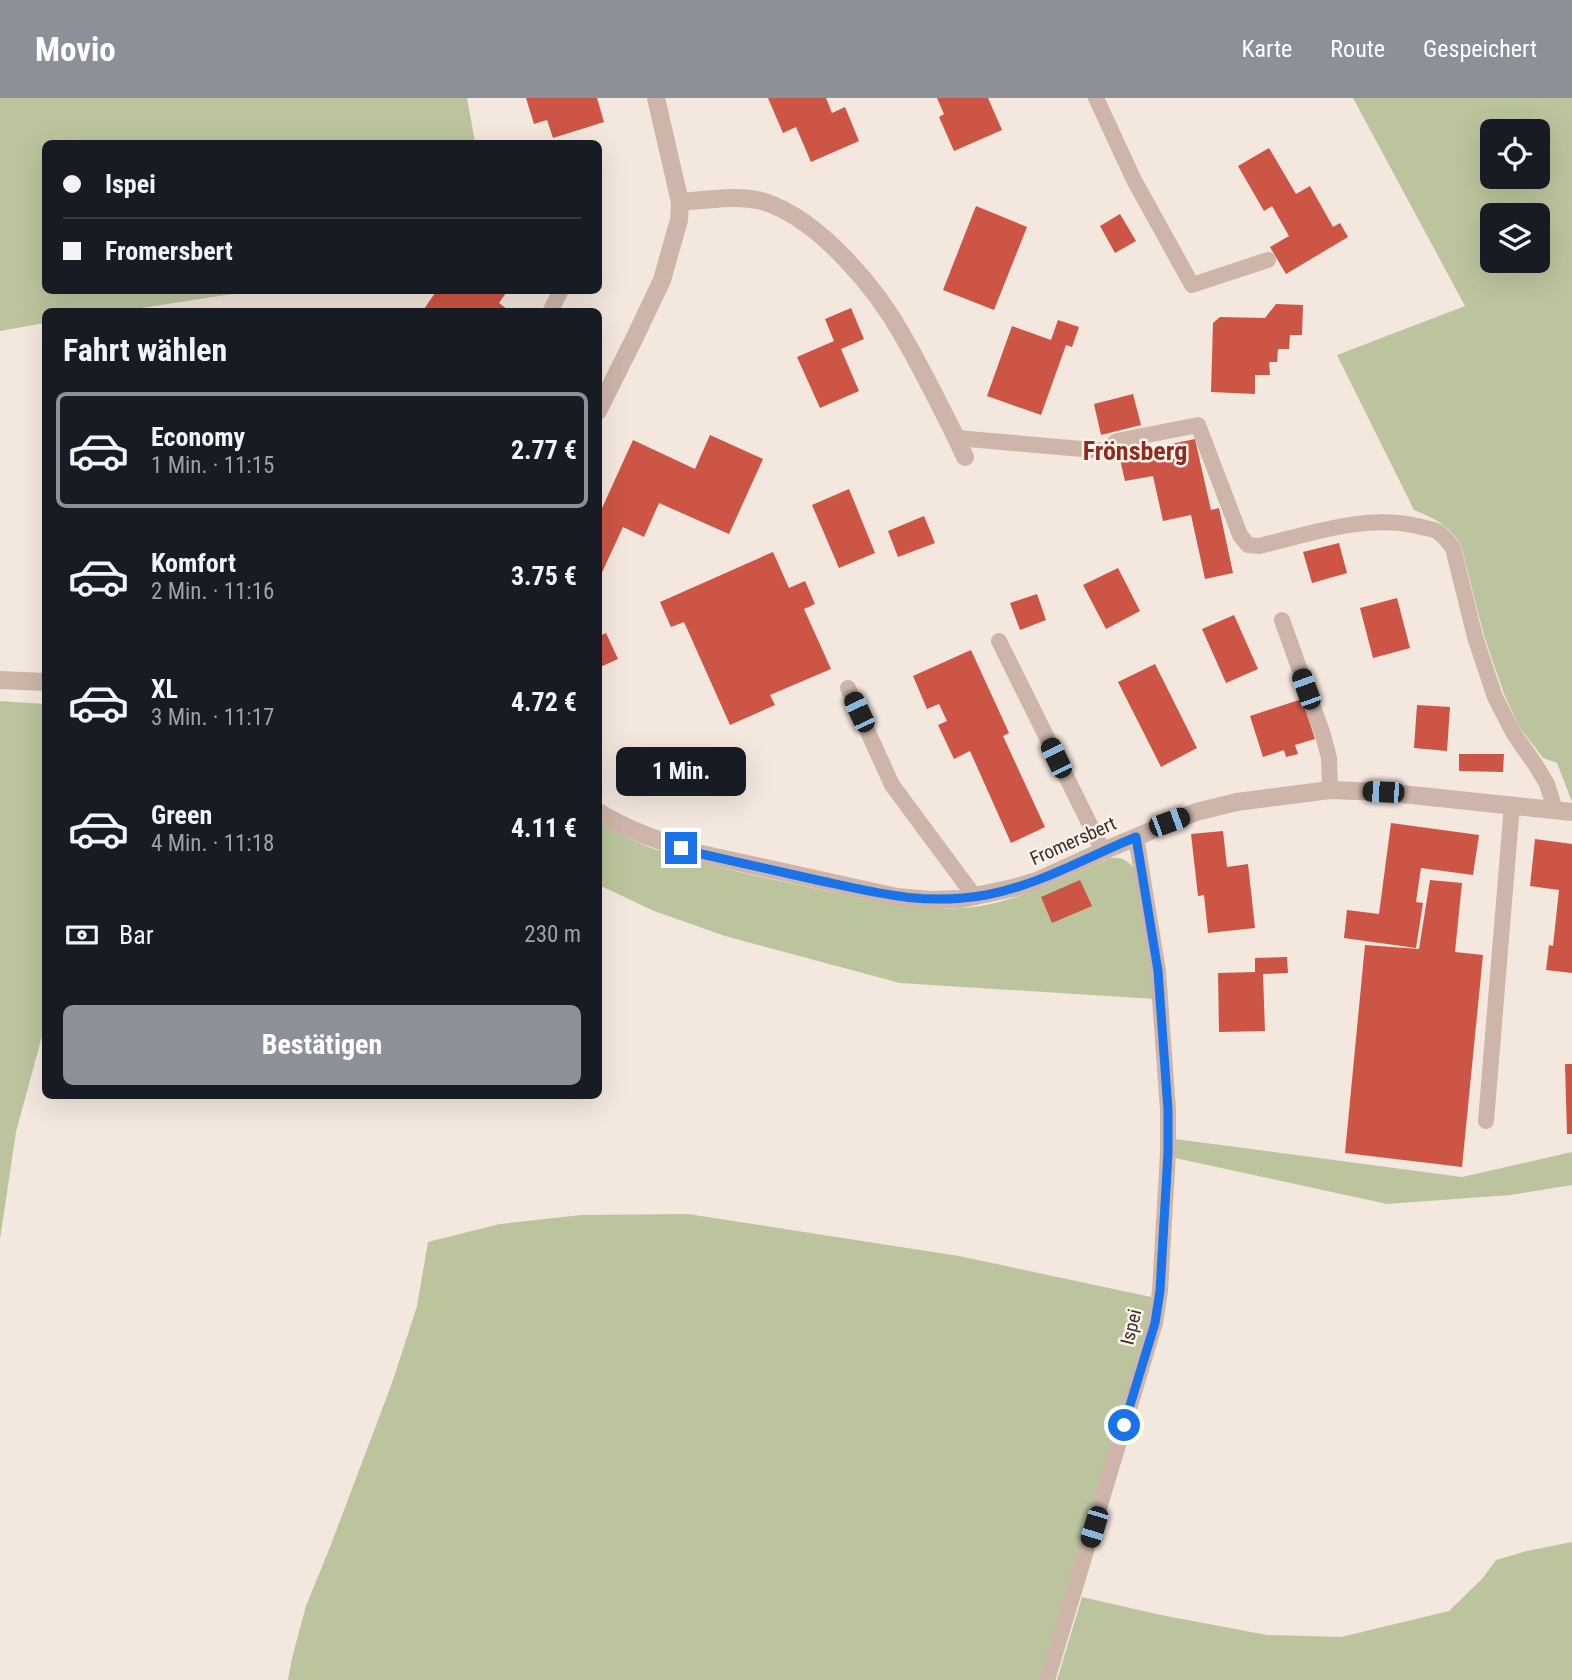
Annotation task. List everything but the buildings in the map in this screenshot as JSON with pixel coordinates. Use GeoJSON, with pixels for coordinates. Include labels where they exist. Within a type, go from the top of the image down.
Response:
{"type":"FeatureCollection","features":[{"type":"Feature","properties":{"kind":"street"},"geometry":{"type":"LineString","coordinates":[[602,403],[662,280],[679,220],[680,202],[656,98]]}},
{"type":"Feature","properties":{"kind":"street"},"geometry":{"type":"LineString","coordinates":[[680,202],[739,199],[763,201],[791,213],[818,233],[876,296],[904,336],[965,457]]}},
{"type":"Feature","properties":{"kind":"street"},"geometry":{"type":"LineString","coordinates":[[0,680],[42,682]]}},
{"type":"Feature","properties":{"kind":"street","name":"Fromersbert"},"geometry":{"type":"LineString","coordinates":[[602,815],[629,829],[697,853],[897,897],[931,900],[975,897],[1037,881],[1196,812],[1223,805],[1330,790],[1383,792],[1564,811]]}},
{"type":"Feature","properties":{"kind":"lane"},"geometry":{"type":"LineString","coordinates":[[1096,98],[1134,180],[1192,285],[1268,260]]}},
{"type":"Feature","properties":{"kind":"lane"},"geometry":{"type":"LineString","coordinates":[[957,438],[1105,451],[1117,441],[1198,425],[1240,535],[1248,545],[1259,546],[1346,525],[1382,523],[1435,530],[1446,538],[1453,548],[1475,637],[1495,697],[1514,734],[1564,811]]}},
{"type":"Feature","properties":{"kind":"lane"},"geometry":{"type":"LineString","coordinates":[[1282,620],[1323,735],[1329,758],[1330,790]]}},
{"type":"Feature","properties":{"kind":"lane"},"geometry":{"type":"LineString","coordinates":[[999,641],[1103,851]]}},
{"type":"Feature","properties":{"kind":"lane"},"geometry":{"type":"LineString","coordinates":[[848,688],[892,785],[975,897]]}},
{"type":"Feature","properties":{"kind":"lane"},"geometry":{"type":"LineString","coordinates":[[1486,1121],[1511,805]]}},
{"type":"Feature","properties":{"kind":"lane","name":"Ispei"},"geometry":{"type":"LineString","coordinates":[[1047,1680],[1155,1323],[1160,1291],[1168,1110],[1158,971],[1136,837]]}},
{"type":"Feature","properties":{"kind":"green space"},"geometry":{"type":"Polygon","coordinates":[[[0,98],[467,98],[475,140],[42,140],[42,294],[232,294],[142,308],[42,308],[42,324],[0,331],[0,98]]]}},
{"type":"Feature","properties":{"kind":"green space"},"geometry":{"type":"Polygon","coordinates":[[[1353,98],[1572,98],[1572,802],[1557,763],[1543,758],[1520,728],[1504,694],[1484,636],[1461,545],[1441,523],[1414,510],[1337,355],[1465,306],[1353,98]]]}},
{"type":"Feature","properties":{"kind":"green space"},"geometry":{"type":"Polygon","coordinates":[[[0,701],[42,704],[42,1036],[16,1132],[0,1239],[0,701]]]}},
{"type":"Feature","properties":{"kind":"green space"},"geometry":{"type":"Polygon","coordinates":[[[602,824],[650,847],[698,862],[822,890],[920,908],[980,906],[1014,898],[1110,858],[1119,858],[1128,862],[1137,872],[1155,999],[900,983],[725,936],[654,911],[602,886],[602,824]]]}},
{"type":"Feature","properties":{"kind":"green space"},"geometry":{"type":"Polygon","coordinates":[[[1175,1139],[1462,1177],[1572,1152],[1572,1185],[1510,1195],[1387,1204],[1175,1158],[1175,1139]]]}},
{"type":"Feature","properties":{"kind":"green space"},"geometry":{"type":"Polygon","coordinates":[[[688,1214],[959,1256],[1151,1297],[1148,1325],[1042,1680],[288,1680],[306,1606],[392,1383],[417,1306],[428,1242],[500,1224],[581,1215],[688,1214]]]}},
{"type":"Feature","properties":{"kind":"green space"},"geometry":{"type":"Polygon","coordinates":[[[1572,1542],[1572,1680],[1057,1680],[1082,1597],[1267,1635],[1341,1637],[1449,1611],[1482,1579],[1496,1560],[1572,1542]]]}},
{"type":"Feature","properties":{"kind":"district","name":"Frönsberg"},"geometry":{"type":"Point","coordinates":[1135,451]}},
{"type":"Feature","properties":{"kind":"route"},"geometry":{"type":"LineString","coordinates":[[681,848],[897,897],[946,900],[988,895],[1037,881],[1136,837],[1158,971],[1168,1110],[1168,1153],[1160,1291],[1155,1323],[1124,1425]]}}]}
